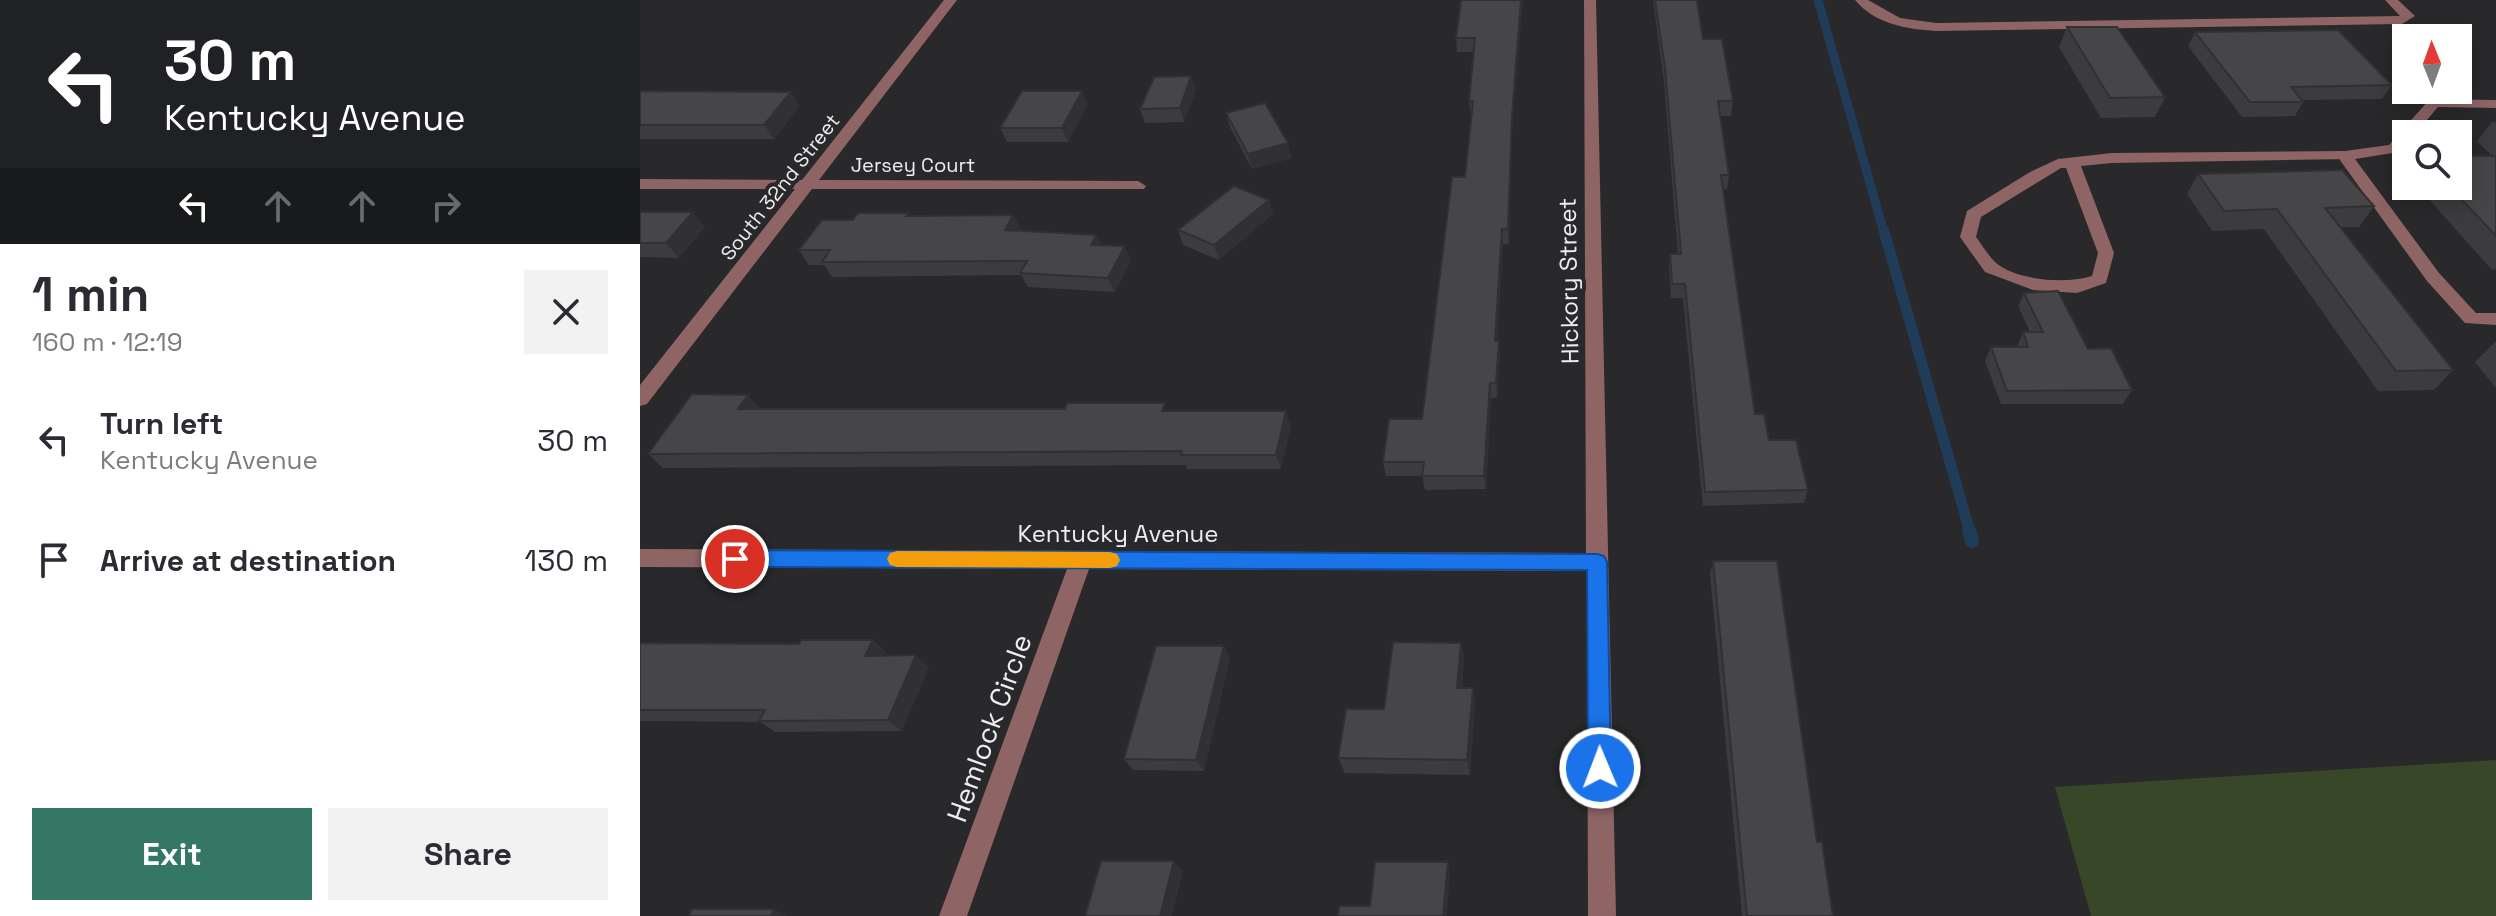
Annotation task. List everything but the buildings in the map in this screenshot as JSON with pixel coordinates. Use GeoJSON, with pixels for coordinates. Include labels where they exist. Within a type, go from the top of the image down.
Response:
{"type":"FeatureCollection","features":[{"type":"Feature","properties":{"kind":"street","name":"South 32nd Street"},"geometry":{"type":"LineString","coordinates":[[640,399],[951,0]]}},
{"type":"Feature","properties":{"kind":"street","name":"Hickory Street"},"geometry":{"type":"LineString","coordinates":[[1590,0],[1597,562]]}},
{"type":"Feature","properties":{"kind":"street"},"geometry":{"type":"LineString","coordinates":[[1861,0],[1873,12],[1891,20],[1936,27],[2402,20],[2408,16],[2391,0]]}},
{"type":"Feature","properties":{"kind":"street"},"geometry":{"type":"LineString","coordinates":[[2420,120],[2434,103],[2496,104]]}},
{"type":"Feature","properties":{"kind":"street"},"geometry":{"type":"LineString","coordinates":[[2072,162],[2106,253],[2100,279],[2077,287],[2039,286],[1991,268],[1968,237],[1973,215],[2035,175],[2058,164],[2072,162],[2112,158],[2345,156],[2392,149]]}},
{"type":"Feature","properties":{"kind":"street"},"geometry":{"type":"LineString","coordinates":[[2345,156],[2433,277],[2471,319],[2496,319]]}},
{"type":"Feature","properties":{"kind":"street","name":"Jersey Court"},"geometry":{"type":"LineString","coordinates":[[640,184],[1138,186]]}},
{"type":"Feature","properties":{"kind":"street","name":"Kentucky Avenue"},"geometry":{"type":"LineString","coordinates":[[640,558],[1597,562]]}},
{"type":"Feature","properties":{"kind":"street","name":"Hemlock Circle"},"geometry":{"type":"LineString","coordinates":[[953,916],[1081,560]]}},
{"type":"Feature","properties":{"kind":"street"},"geometry":{"type":"LineString","coordinates":[[1597,562],[1602,916]]}},
{"type":"Feature","properties":{"kind":"green space"},"geometry":{"type":"Polygon","coordinates":[[[2496,760],[2496,916],[2091,916],[2055,787],[2496,760]]]}},
{"type":"Feature","properties":{"kind":"waterway"},"geometry":{"type":"LineString","coordinates":[[1818,0],[1884,233]]}},
{"type":"Feature","properties":{"kind":"waterway"},"geometry":{"type":"LineString","coordinates":[[1884,231],[1970,532]]}},
{"type":"Feature","properties":{"kind":"waterway"},"geometry":{"type":"LineString","coordinates":[[1969,530],[1972,541]]}},
{"type":"Feature","properties":{"kind":"slow traffic"},"geometry":{"type":"LineString","coordinates":[[897,559],[1110,560]]}},
{"type":"Feature","properties":{"kind":"route"},"geometry":{"type":"LineString","coordinates":[[735,559],[1597,562],[1600,768]]}}]}
